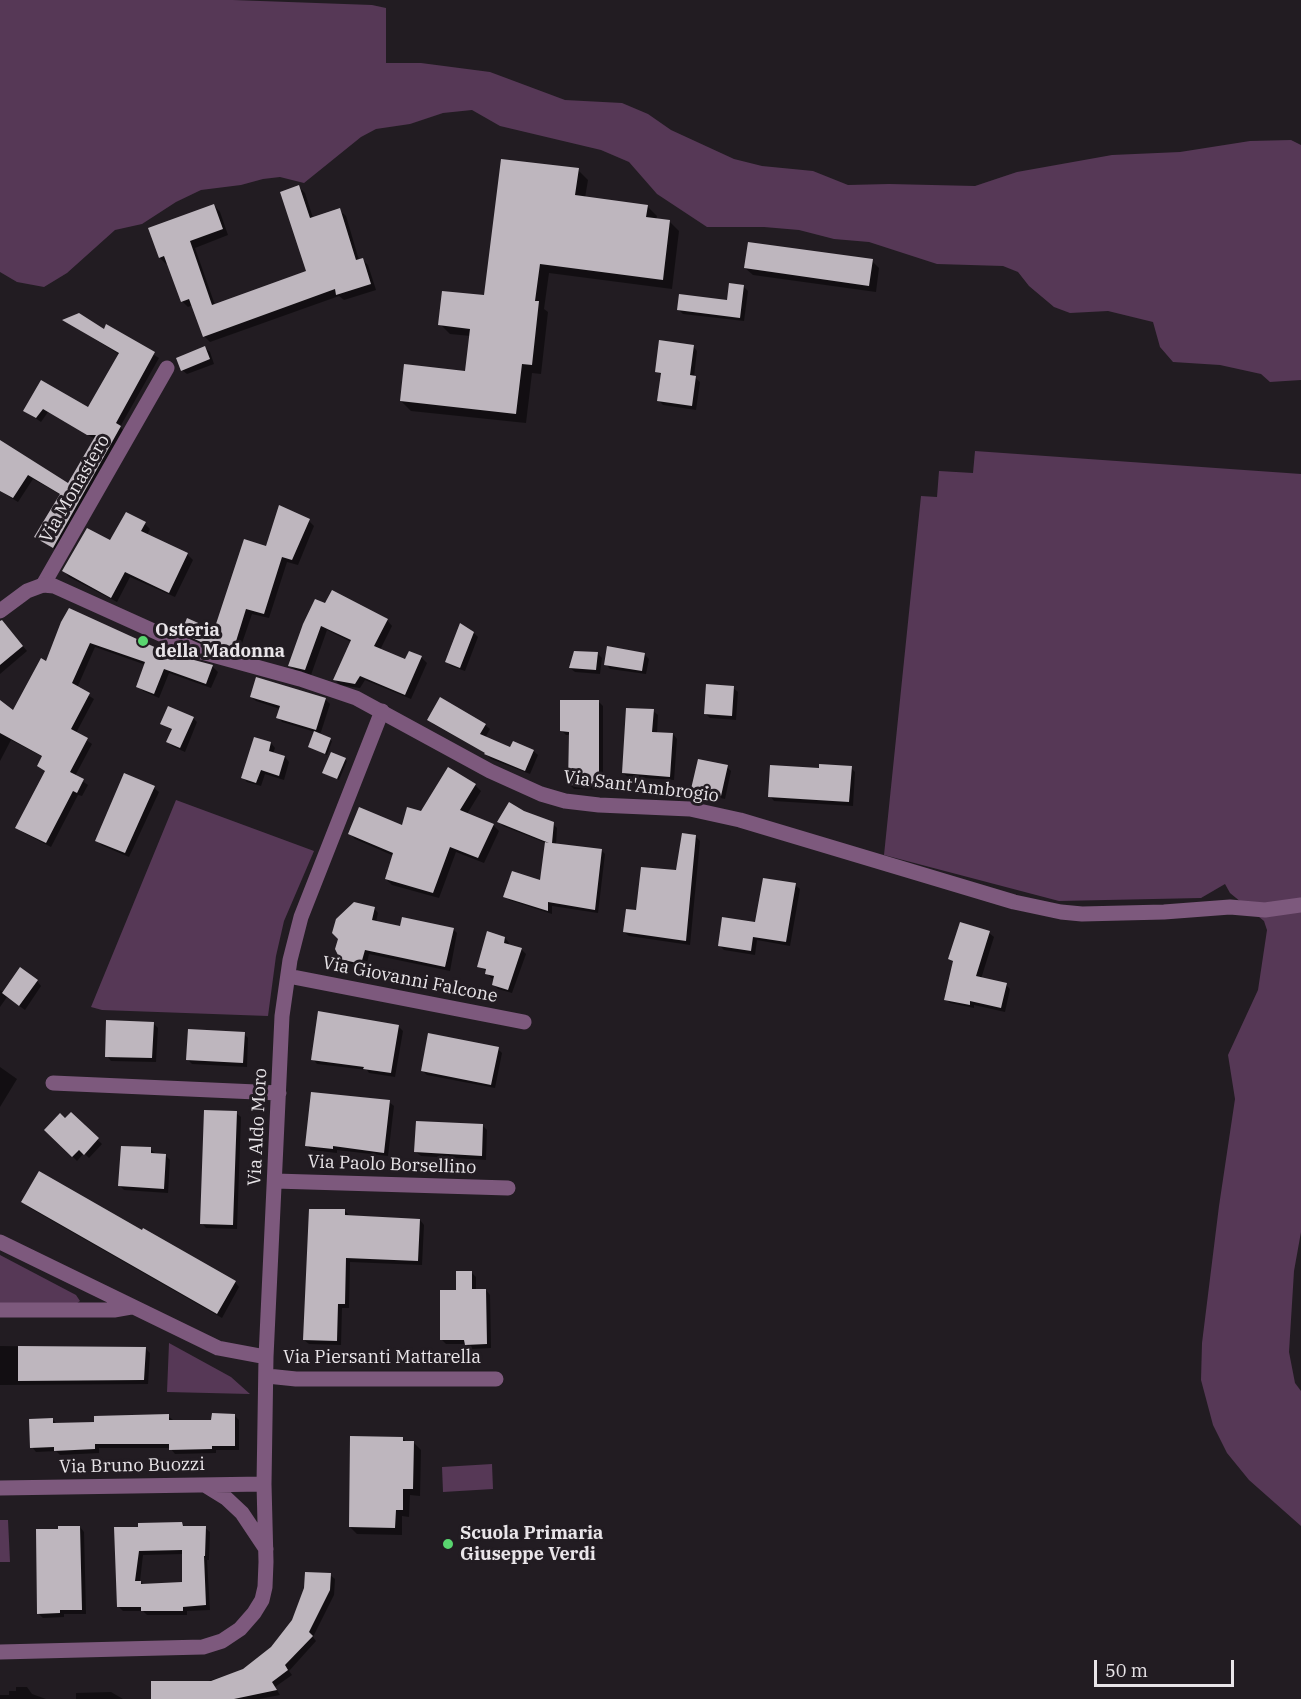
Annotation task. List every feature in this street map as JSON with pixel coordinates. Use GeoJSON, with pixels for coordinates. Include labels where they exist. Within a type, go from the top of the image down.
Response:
{"type":"FeatureCollection","features":[{"type":"Feature","properties":{"kind":"street","name":"Via Monastero"},"geometry":{"type":"LineString","coordinates":[[43,585],[167,368]]}},
{"type":"Feature","properties":{"kind":"street"},"geometry":{"type":"LineString","coordinates":[[0,611],[27,591],[43,585]]}},
{"type":"Feature","properties":{"kind":"street","name":"Via Sant'Ambrogio"},"geometry":{"type":"LineString","coordinates":[[43,585],[54,586],[92,602],[137,625],[198,651],[300,679],[356,698],[490,771],[541,794],[565,801],[599,805],[690,809],[740,820],[1014,902],[1061,912],[1082,914],[1164,912],[1230,907],[1265,910],[1301,905]]}},
{"type":"Feature","properties":{"kind":"street","name":"Via Aldo Moro"},"geometry":{"type":"LineString","coordinates":[[0,1653],[202,1647],[222,1641],[240,1629],[258,1607],[266,1587],[264,1484],[266,1357],[282,1016],[290,960],[301,916],[382,711]]}},
{"type":"Feature","properties":{"kind":"street","name":"Via Giovanni Falcone"},"geometry":{"type":"LineString","coordinates":[[288,976],[524,1022]]}},
{"type":"Feature","properties":{"kind":"street"},"geometry":{"type":"LineString","coordinates":[[53,1083],[279,1093]]}},
{"type":"Feature","properties":{"kind":"street","name":"Via Paolo Borsellino"},"geometry":{"type":"LineString","coordinates":[[274,1181],[508,1188]]}},
{"type":"Feature","properties":{"kind":"street"},"geometry":{"type":"LineString","coordinates":[[0,1242],[218,1348],[266,1357]]}},
{"type":"Feature","properties":{"kind":"street"},"geometry":{"type":"LineString","coordinates":[[0,1310],[114,1310],[130,1307]]}},
{"type":"Feature","properties":{"kind":"street","name":"Via Piersanti Mattarella"},"geometry":{"type":"LineString","coordinates":[[267,1376],[296,1379],[496,1378]]}},
{"type":"Feature","properties":{"kind":"street","name":"Via Bruno Buozzi"},"geometry":{"type":"LineString","coordinates":[[0,1488],[264,1484]]}},
{"type":"Feature","properties":{"kind":"street"},"geometry":{"type":"LineString","coordinates":[[205,1485],[226,1498],[242,1514],[266,1555]]}},
{"type":"Feature","properties":{"kind":"shaded area"},"geometry":{"type":"Polygon","coordinates":[[[0,0],[233,0],[372,5],[386,8],[386,63],[421,63],[490,72],[565,100],[622,103],[648,114],[671,130],[734,159],[762,166],[813,171],[848,185],[975,186],[1017,172],[1112,155],[1180,152],[1250,141],[1291,140],[1301,145],[1301,380],[1270,382],[1261,374],[1220,365],[1173,362],[1160,347],[1153,322],[1108,311],[1070,313],[1054,307],[1029,286],[1018,272],[1003,266],[937,264],[869,242],[834,239],[799,230],[764,227],[707,227],[657,194],[629,162],[601,150],[500,126],[472,110],[443,113],[410,124],[376,129],[361,137],[304,183],[280,177],[201,190],[176,202],[142,224],[115,230],[67,273],[44,287],[17,282],[0,272],[0,0]]]}},
{"type":"Feature","properties":{"kind":"shaded area"},"geometry":{"type":"Polygon","coordinates":[[[975,451],[1301,474],[1301,1232],[1294,1271],[1289,1352],[1295,1383],[1301,1391],[1301,1526],[1249,1480],[1227,1453],[1213,1425],[1201,1380],[1202,1343],[1235,1099],[1228,1055],[1258,990],[1267,930],[1264,921],[1230,893],[1225,884],[1201,898],[1059,901],[884,855],[921,496],[937,497],[939,471],[973,473],[975,451]]]}},
{"type":"Feature","properties":{"kind":"shaded area"},"geometry":{"type":"Polygon","coordinates":[[[176,800],[314,851],[284,921],[276,956],[268,1016],[102,1010],[91,1007],[176,800]]]}},
{"type":"Feature","properties":{"kind":"shaded area"},"geometry":{"type":"Polygon","coordinates":[[[0,1255],[76,1295],[80,1301],[72,1307],[0,1306],[0,1255]]]}},
{"type":"Feature","properties":{"kind":"shaded area"},"geometry":{"type":"Polygon","coordinates":[[[169,1343],[231,1377],[250,1394],[167,1392],[169,1343]]]}},
{"type":"Feature","properties":{"kind":"shaded area"},"geometry":{"type":"Polygon","coordinates":[[[492,1464],[493,1489],[443,1492],[442,1467],[492,1464]]]}},
{"type":"Feature","properties":{"kind":"shaded area"},"geometry":{"type":"Polygon","coordinates":[[[0,1520],[8,1520],[10,1562],[0,1562],[0,1520]]]}},
{"type":"Feature","properties":{"kind":"building"},"geometry":{"type":"Polygon","coordinates":[[[501,159],[579,168],[575,195],[648,205],[646,217],[670,220],[663,280],[540,264],[535,301],[539,301],[532,365],[522,364],[516,414],[400,401],[404,364],[465,371],[470,329],[438,325],[442,291],[484,295],[501,159]]]}},
{"type":"Feature","properties":{"kind":"building"},"geometry":{"type":"Polygon","coordinates":[[[299,185],[310,218],[340,208],[356,260],[363,258],[371,284],[336,295],[335,289],[203,337],[189,299],[181,302],[164,256],[159,258],[148,228],[214,204],[223,229],[190,241],[212,305],[306,271],[280,192],[299,185]]]}},
{"type":"Feature","properties":{"kind":"building"},"geometry":{"type":"Polygon","coordinates":[[[748,242],[873,259],[869,286],[744,268],[748,242]]]}},
{"type":"Feature","properties":{"kind":"building"},"geometry":{"type":"Polygon","coordinates":[[[729,283],[744,285],[740,318],[677,310],[679,294],[727,300],[729,283]]]}},
{"type":"Feature","properties":{"kind":"building"},"geometry":{"type":"Polygon","coordinates":[[[79,313],[104,329],[106,324],[155,352],[116,423],[121,426],[53,548],[34,537],[60,494],[28,475],[13,498],[0,491],[0,440],[68,483],[96,435],[87,435],[43,409],[36,418],[23,411],[41,380],[88,407],[119,353],[62,320],[79,313]]]}},
{"type":"Feature","properties":{"kind":"building"},"geometry":{"type":"Polygon","coordinates":[[[659,340],[694,345],[690,375],[696,376],[692,406],[657,401],[661,373],[655,372],[659,340]]]}},
{"type":"Feature","properties":{"kind":"building"},"geometry":{"type":"Polygon","coordinates":[[[205,346],[210,359],[181,371],[176,358],[205,346]]]}},
{"type":"Feature","properties":{"kind":"building"},"geometry":{"type":"Polygon","coordinates":[[[279,505],[310,519],[292,560],[282,557],[264,614],[246,609],[233,651],[201,642],[181,633],[187,618],[214,630],[244,539],[266,546],[279,505]]]}},
{"type":"Feature","properties":{"kind":"building"},"geometry":{"type":"Polygon","coordinates":[[[126,512],[146,522],[141,531],[188,553],[169,593],[125,572],[111,598],[62,571],[87,528],[110,540],[126,512]]]}},
{"type":"Feature","properties":{"kind":"building"},"geometry":{"type":"Polygon","coordinates":[[[332,590],[388,619],[374,646],[405,659],[409,651],[422,656],[405,695],[360,676],[355,684],[333,680],[351,640],[321,626],[305,670],[288,666],[315,599],[325,603],[332,590]]]}},
{"type":"Feature","properties":{"kind":"building"},"geometry":{"type":"Polygon","coordinates":[[[69,608],[172,655],[174,651],[213,665],[206,684],[164,669],[154,694],[136,687],[145,662],[90,643],[72,683],[90,693],[71,729],[88,738],[70,772],[84,779],[77,793],[73,791],[46,843],[15,828],[45,771],[37,766],[42,756],[0,733],[0,700],[13,710],[41,658],[46,661],[69,608]]]}},
{"type":"Feature","properties":{"kind":"building"},"geometry":{"type":"Polygon","coordinates":[[[2,620],[23,646],[0,665],[0,621],[2,620]]]}},
{"type":"Feature","properties":{"kind":"building"},"geometry":{"type":"Polygon","coordinates":[[[460,623],[474,632],[460,668],[445,662],[460,623]]]}},
{"type":"Feature","properties":{"kind":"building"},"geometry":{"type":"Polygon","coordinates":[[[607,646],[645,653],[642,671],[604,665],[607,646]]]}},
{"type":"Feature","properties":{"kind":"building"},"geometry":{"type":"Polygon","coordinates":[[[574,651],[598,652],[596,670],[569,668],[574,651]]]}},
{"type":"Feature","properties":{"kind":"building"},"geometry":{"type":"Polygon","coordinates":[[[256,677],[326,698],[316,730],[276,718],[280,706],[250,697],[256,677]]]}},
{"type":"Feature","properties":{"kind":"building"},"geometry":{"type":"Polygon","coordinates":[[[706,684],[734,686],[732,716],[704,714],[706,684]]]}},
{"type":"Feature","properties":{"kind":"building"},"geometry":{"type":"Polygon","coordinates":[[[440,697],[486,724],[480,734],[510,747],[513,741],[534,750],[525,771],[484,754],[427,720],[440,697]]]}},
{"type":"Feature","properties":{"kind":"building"},"geometry":{"type":"Polygon","coordinates":[[[560,700],[599,700],[597,786],[568,785],[569,732],[560,731],[560,700]]]}},
{"type":"Feature","properties":{"kind":"building"},"geometry":{"type":"Polygon","coordinates":[[[168,706],[194,717],[180,748],[166,742],[172,729],[160,724],[168,706]]]}},
{"type":"Feature","properties":{"kind":"building"},"geometry":{"type":"Polygon","coordinates":[[[626,708],[654,709],[652,732],[673,733],[670,777],[622,773],[626,708]]]}},
{"type":"Feature","properties":{"kind":"building"},"geometry":{"type":"Polygon","coordinates":[[[314,731],[331,738],[325,754],[308,747],[314,731]]]}},
{"type":"Feature","properties":{"kind":"building"},"geometry":{"type":"Polygon","coordinates":[[[254,737],[271,742],[269,751],[285,756],[279,776],[261,770],[256,783],[241,778],[254,737]]]}},
{"type":"Feature","properties":{"kind":"building"},"geometry":{"type":"Polygon","coordinates":[[[331,752],[346,758],[337,779],[322,773],[331,752]]]}},
{"type":"Feature","properties":{"kind":"building"},"geometry":{"type":"Polygon","coordinates":[[[698,759],[728,765],[721,796],[691,789],[698,759]]]}},
{"type":"Feature","properties":{"kind":"building"},"geometry":{"type":"Polygon","coordinates":[[[819,764],[852,766],[849,802],[768,797],[770,765],[819,768],[819,764]]]}},
{"type":"Feature","properties":{"kind":"building"},"geometry":{"type":"Polygon","coordinates":[[[448,767],[476,784],[460,810],[494,824],[478,858],[450,847],[433,893],[385,879],[393,853],[348,834],[359,807],[402,825],[407,807],[421,811],[448,767]]]}},
{"type":"Feature","properties":{"kind":"building"},"geometry":{"type":"Polygon","coordinates":[[[124,773],[155,786],[125,853],[95,841],[124,773]]]}},
{"type":"Feature","properties":{"kind":"building"},"geometry":{"type":"Polygon","coordinates":[[[509,802],[524,811],[554,822],[552,843],[602,849],[595,910],[548,902],[548,911],[503,897],[512,871],[540,880],[545,842],[549,843],[497,822],[509,802]]]}},
{"type":"Feature","properties":{"kind":"building"},"geometry":{"type":"Polygon","coordinates":[[[682,833],[696,835],[686,941],[623,932],[626,909],[636,910],[641,867],[676,870],[682,833]]]}},
{"type":"Feature","properties":{"kind":"building"},"geometry":{"type":"Polygon","coordinates":[[[763,878],[796,883],[786,942],[753,937],[751,951],[718,946],[722,917],[755,922],[763,878]]]}},
{"type":"Feature","properties":{"kind":"building"},"geometry":{"type":"Polygon","coordinates":[[[354,902],[375,907],[372,920],[400,926],[402,917],[454,928],[445,967],[365,950],[361,964],[340,959],[335,949],[338,939],[332,933],[336,919],[354,902]]]}},
{"type":"Feature","properties":{"kind":"building"},"geometry":{"type":"Polygon","coordinates":[[[960,922],[990,931],[976,976],[1007,983],[1001,1008],[970,1001],[970,1005],[944,1000],[953,961],[948,959],[960,922]]]}},
{"type":"Feature","properties":{"kind":"building"},"geometry":{"type":"Polygon","coordinates":[[[487,931],[505,937],[504,943],[522,948],[508,990],[492,985],[494,976],[485,974],[486,969],[477,967],[487,931]]]}},
{"type":"Feature","properties":{"kind":"building"},"geometry":{"type":"Polygon","coordinates":[[[20,967],[38,980],[19,1006],[2,993],[20,967]]]}},
{"type":"Feature","properties":{"kind":"building"},"geometry":{"type":"Polygon","coordinates":[[[318,1011],[399,1025],[391,1073],[311,1060],[318,1011]]]}},
{"type":"Feature","properties":{"kind":"building"},"geometry":{"type":"Polygon","coordinates":[[[106,1020],[154,1022],[152,1058],[105,1057],[106,1020]]]}},
{"type":"Feature","properties":{"kind":"building"},"geometry":{"type":"Polygon","coordinates":[[[188,1029],[245,1032],[243,1063],[186,1060],[188,1029]]]}},
{"type":"Feature","properties":{"kind":"building"},"geometry":{"type":"Polygon","coordinates":[[[428,1033],[499,1047],[491,1085],[421,1071],[428,1033]]]}},
{"type":"Feature","properties":{"kind":"building"},"geometry":{"type":"Polygon","coordinates":[[[311,1092],[390,1100],[384,1153],[333,1146],[333,1149],[305,1146],[311,1092]]]}},
{"type":"Feature","properties":{"kind":"building"},"geometry":{"type":"Polygon","coordinates":[[[204,1110],[237,1111],[233,1225],[200,1224],[204,1110]]]}},
{"type":"Feature","properties":{"kind":"building"},"geometry":{"type":"Polygon","coordinates":[[[71,1112],[99,1138],[84,1155],[79,1150],[72,1157],[44,1130],[60,1113],[65,1118],[71,1112]]]}},
{"type":"Feature","properties":{"kind":"building"},"geometry":{"type":"Polygon","coordinates":[[[416,1121],[483,1124],[482,1156],[414,1152],[416,1121]]]}},
{"type":"Feature","properties":{"kind":"building"},"geometry":{"type":"Polygon","coordinates":[[[121,1146],[151,1147],[151,1153],[166,1154],[164,1189],[118,1186],[121,1146]]]}},
{"type":"Feature","properties":{"kind":"building"},"geometry":{"type":"Polygon","coordinates":[[[39,1171],[236,1281],[217,1314],[21,1202],[39,1171]]]}},
{"type":"Feature","properties":{"kind":"building"},"geometry":{"type":"Polygon","coordinates":[[[309,1209],[345,1209],[345,1215],[420,1219],[418,1261],[346,1258],[345,1304],[338,1304],[337,1341],[303,1340],[309,1209]]]}},
{"type":"Feature","properties":{"kind":"building"},"geometry":{"type":"Polygon","coordinates":[[[456,1271],[472,1271],[472,1289],[486,1289],[487,1344],[465,1345],[464,1340],[440,1340],[440,1290],[456,1290],[456,1271]]]}},
{"type":"Feature","properties":{"kind":"building"},"geometry":{"type":"Polygon","coordinates":[[[18,1346],[146,1347],[144,1380],[18,1381],[18,1346]]]}},
{"type":"Feature","properties":{"kind":"building"},"geometry":{"type":"Polygon","coordinates":[[[212,1413],[235,1414],[235,1446],[169,1450],[169,1444],[95,1444],[95,1449],[54,1451],[54,1447],[30,1448],[29,1419],[53,1418],[53,1423],[94,1422],[94,1416],[169,1414],[169,1420],[211,1420],[212,1413]]]}},
{"type":"Feature","properties":{"kind":"building"},"geometry":{"type":"Polygon","coordinates":[[[350,1436],[403,1437],[403,1441],[414,1441],[413,1489],[403,1489],[403,1510],[396,1510],[395,1528],[349,1527],[350,1436]]]}},
{"type":"Feature","properties":{"kind":"building"},"geometry":{"type":"Polygon","coordinates":[[[182,1522],[183,1526],[206,1526],[204,1556],[206,1605],[183,1607],[183,1611],[141,1611],[141,1607],[117,1607],[114,1527],[138,1527],[138,1523],[182,1522]],[[182,1550],[139,1551],[135,1581],[141,1581],[141,1584],[182,1582],[182,1550]]]}},
{"type":"Feature","properties":{"kind":"building"},"geometry":{"type":"Polygon","coordinates":[[[58,1526],[80,1526],[82,1610],[60,1610],[60,1613],[37,1614],[36,1529],[58,1529],[58,1526]]]}},
{"type":"Feature","properties":{"kind":"building"},"geometry":{"type":"Polygon","coordinates":[[[305,1572],[331,1573],[330,1590],[309,1632],[313,1636],[285,1665],[288,1670],[272,1682],[277,1690],[234,1699],[151,1699],[151,1681],[211,1681],[243,1669],[271,1647],[292,1620],[304,1588],[305,1572]]]}},
{"type":"Feature","properties":{"kind":"place","name":"Osteria della Madonna"},"geometry":{"type":"Point","coordinates":[143,641]}},
{"type":"Feature","properties":{"kind":"place","name":"Scuola Primaria Giuseppe Verdi"},"geometry":{"type":"Point","coordinates":[448,1544]}}]}
